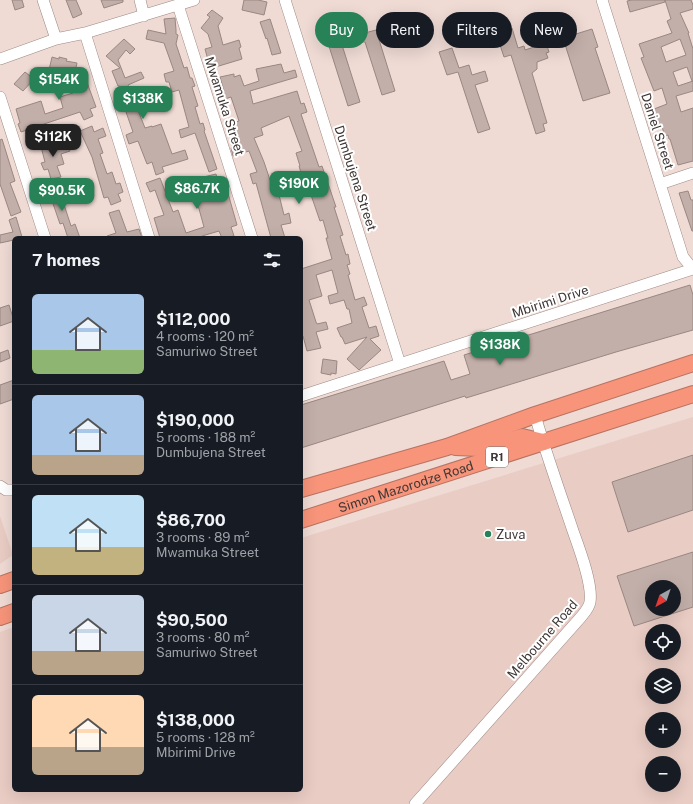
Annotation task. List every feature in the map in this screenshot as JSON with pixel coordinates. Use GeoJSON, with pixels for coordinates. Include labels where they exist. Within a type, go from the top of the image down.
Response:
{"type":"FeatureCollection","features":[{"type":"Feature","properties":{"kind":"highway","name":"Simon Mazorodze Road"},"geometry":{"type":"LineString","coordinates":[[303,488],[447,447],[535,415],[693,363]]}},
{"type":"Feature","properties":{"kind":"highway","name":"Simon Mazorodze Road"},"geometry":{"type":"LineString","coordinates":[[303,519],[693,394]]}},
{"type":"Feature","properties":{"kind":"highway"},"geometry":{"type":"LineString","coordinates":[[447,447],[480,448],[522,436],[543,442]]}},
{"type":"Feature","properties":{"kind":"highway"},"geometry":{"type":"LineString","coordinates":[[0,585],[12,581]]}},
{"type":"Feature","properties":{"kind":"highway"},"geometry":{"type":"LineString","coordinates":[[0,617],[12,613]]}},
{"type":"Feature","properties":{"kind":"street"},"geometry":{"type":"LineString","coordinates":[[43,0],[56,39]]}},
{"type":"Feature","properties":{"kind":"street"},"geometry":{"type":"LineString","coordinates":[[140,0],[144,16]]}},
{"type":"Feature","properties":{"kind":"street"},"geometry":{"type":"LineString","coordinates":[[0,59],[56,39],[144,16],[194,0]]}},
{"type":"Feature","properties":{"kind":"street","name":"Dumbujena Street"},"geometry":{"type":"LineString","coordinates":[[285,0],[400,364]]}},
{"type":"Feature","properties":{"kind":"street","name":"Daniel Street"},"geometry":{"type":"LineString","coordinates":[[602,0],[683,257],[693,269]]}},
{"type":"Feature","properties":{"kind":"street","name":"Mwamuka Street"},"geometry":{"type":"LineString","coordinates":[[178,5],[251,236]]}},
{"type":"Feature","properties":{"kind":"street"},"geometry":{"type":"LineString","coordinates":[[85,32],[148,236]]}},
{"type":"Feature","properties":{"kind":"street"},"geometry":{"type":"LineString","coordinates":[[0,97],[44,236]]}},
{"type":"Feature","properties":{"kind":"street"},"geometry":{"type":"LineString","coordinates":[[660,184],[693,173]]}},
{"type":"Feature","properties":{"kind":"street","name":"Mbirimi Drive"},"geometry":{"type":"LineString","coordinates":[[303,394],[693,269]]}},
{"type":"Feature","properties":{"kind":"street","name":"Melbourne Road"},"geometry":{"type":"LineString","coordinates":[[415,804],[588,609],[590,603],[590,594],[584,563],[535,415]]}},
{"type":"Feature","properties":{"kind":"street"},"geometry":{"type":"LineString","coordinates":[[0,486],[6,490],[12,490]]}},
{"type":"Feature","properties":{"kind":"shaded area"},"geometry":{"type":"Polygon","coordinates":[[[693,417],[693,804],[0,804],[0,632],[12,628],[12,792],[303,792],[303,537],[693,417]]]}},
{"type":"Feature","properties":{"kind":"shaded area"},"geometry":{"type":"Polygon","coordinates":[[[0,516],[12,556],[0,564],[0,516]]]}},
{"type":"Feature","properties":{"kind":"building"},"geometry":{"type":"Polygon","coordinates":[[[12,0],[22,0],[24,7],[15,10],[12,0]]]}},
{"type":"Feature","properties":{"kind":"building"},"geometry":{"type":"Polygon","coordinates":[[[66,0],[76,0],[82,14],[73,18],[66,0]]]}},
{"type":"Feature","properties":{"kind":"building"},"geometry":{"type":"Polygon","coordinates":[[[101,0],[123,0],[123,2],[104,8],[101,0]]]}},
{"type":"Feature","properties":{"kind":"building"},"geometry":{"type":"Polygon","coordinates":[[[244,0],[258,0],[267,2],[264,15],[242,10],[244,0]]]}},
{"type":"Feature","properties":{"kind":"building"},"geometry":{"type":"Polygon","coordinates":[[[665,0],[665,2],[630,12],[627,1],[665,0]]]}},
{"type":"Feature","properties":{"kind":"building"},"geometry":{"type":"Polygon","coordinates":[[[665,0],[691,0],[693,9],[680,13],[689,33],[693,49],[693,81],[693,91],[676,96],[681,112],[693,108],[693,161],[678,165],[668,135],[665,136],[662,127],[658,129],[655,121],[658,121],[654,109],[667,104],[662,88],[654,91],[641,58],[644,57],[639,44],[672,33],[667,21],[671,19],[665,0]],[[680,39],[661,47],[666,62],[686,55],[680,39]],[[687,67],[673,72],[678,86],[693,81],[687,67]]]}},
{"type":"Feature","properties":{"kind":"building"},"geometry":{"type":"Polygon","coordinates":[[[212,10],[223,18],[218,26],[223,45],[239,40],[241,47],[239,48],[242,59],[209,69],[206,61],[208,60],[205,49],[212,47],[208,34],[201,28],[210,17],[207,15],[212,10]]]}},
{"type":"Feature","properties":{"kind":"building"},"geometry":{"type":"Polygon","coordinates":[[[175,18],[176,34],[178,35],[176,44],[184,68],[187,67],[190,78],[192,78],[195,86],[192,87],[198,106],[195,107],[200,124],[203,123],[204,131],[217,169],[209,172],[195,133],[181,138],[179,130],[189,127],[179,90],[172,92],[169,82],[166,82],[164,74],[174,71],[164,43],[146,39],[148,30],[166,34],[164,19],[175,18]]]}},
{"type":"Feature","properties":{"kind":"building"},"geometry":{"type":"Polygon","coordinates":[[[270,19],[281,53],[272,55],[260,22],[270,19]]]}},
{"type":"Feature","properties":{"kind":"building"},"geometry":{"type":"Polygon","coordinates":[[[512,28],[518,48],[524,48],[525,50],[531,48],[548,48],[549,52],[546,53],[548,58],[537,62],[537,69],[532,73],[547,123],[543,124],[545,131],[536,134],[511,55],[504,57],[501,48],[512,48],[512,28]]]}},
{"type":"Feature","properties":{"kind":"building"},"geometry":{"type":"Polygon","coordinates":[[[592,29],[598,47],[595,48],[610,93],[583,101],[566,48],[577,48],[577,34],[592,29]]]}},
{"type":"Feature","properties":{"kind":"building"},"geometry":{"type":"Polygon","coordinates":[[[376,30],[376,48],[382,48],[395,91],[382,95],[367,48],[368,32],[376,30]]]}},
{"type":"Feature","properties":{"kind":"building"},"geometry":{"type":"Polygon","coordinates":[[[124,39],[135,49],[130,54],[126,50],[118,60],[125,78],[141,72],[144,78],[128,85],[145,128],[161,124],[172,154],[185,150],[188,159],[162,167],[164,172],[156,175],[152,162],[147,164],[138,141],[129,144],[126,135],[133,132],[126,112],[129,111],[120,86],[118,86],[112,71],[120,68],[106,56],[124,39]]]}},
{"type":"Feature","properties":{"kind":"building"},"geometry":{"type":"Polygon","coordinates":[[[330,48],[343,48],[360,102],[348,106],[330,48]]]}},
{"type":"Feature","properties":{"kind":"building"},"geometry":{"type":"Polygon","coordinates":[[[452,48],[459,68],[469,65],[472,75],[485,71],[488,81],[475,85],[490,129],[478,133],[458,72],[447,75],[439,52],[452,48]]]}},
{"type":"Feature","properties":{"kind":"building"},"geometry":{"type":"Polygon","coordinates":[[[52,57],[59,59],[59,57],[67,59],[66,61],[77,63],[73,81],[85,77],[96,107],[90,109],[93,116],[84,120],[80,112],[38,126],[42,134],[33,137],[30,129],[21,132],[18,124],[20,123],[16,109],[41,101],[45,114],[63,108],[60,97],[73,93],[66,74],[49,70],[52,57]]]}},
{"type":"Feature","properties":{"kind":"building"},"geometry":{"type":"Polygon","coordinates":[[[281,64],[284,73],[295,70],[297,77],[250,91],[253,104],[297,91],[301,104],[304,103],[307,112],[301,114],[319,167],[322,166],[336,207],[334,207],[343,235],[340,236],[346,255],[348,254],[350,264],[347,265],[350,274],[348,275],[355,300],[364,297],[367,305],[362,307],[369,328],[376,326],[379,336],[370,339],[381,350],[359,370],[347,359],[367,337],[345,344],[341,337],[337,328],[352,323],[349,309],[347,309],[344,300],[330,304],[328,296],[338,293],[332,270],[316,275],[322,296],[309,300],[317,324],[326,322],[328,329],[316,332],[321,348],[307,351],[303,336],[303,268],[332,259],[323,220],[320,221],[308,186],[305,186],[296,153],[302,151],[289,116],[261,128],[263,135],[254,138],[274,192],[278,191],[284,215],[289,213],[291,223],[281,225],[284,236],[270,236],[256,183],[253,184],[250,174],[257,172],[249,151],[233,156],[231,148],[238,146],[234,132],[231,133],[228,125],[239,121],[231,97],[225,99],[222,92],[224,91],[220,77],[234,74],[234,77],[240,75],[244,86],[259,81],[256,69],[281,64]]]}},
{"type":"Feature","properties":{"kind":"building"},"geometry":{"type":"Polygon","coordinates":[[[25,72],[34,79],[23,91],[14,84],[25,72]]]}},
{"type":"Feature","properties":{"kind":"building"},"geometry":{"type":"Polygon","coordinates":[[[92,126],[94,132],[103,128],[106,136],[98,139],[103,153],[100,154],[107,174],[112,172],[116,184],[120,183],[123,192],[118,194],[121,201],[111,205],[108,197],[104,198],[92,157],[80,131],[92,126]]]}},
{"type":"Feature","properties":{"kind":"building"},"geometry":{"type":"Polygon","coordinates":[[[2,139],[15,181],[10,183],[21,212],[11,216],[0,184],[0,140],[2,139]]]}},
{"type":"Feature","properties":{"kind":"building"},"geometry":{"type":"Polygon","coordinates":[[[49,140],[51,149],[68,143],[70,151],[61,154],[64,164],[57,166],[61,177],[51,179],[48,169],[44,170],[41,163],[45,162],[40,143],[49,140]]]}},
{"type":"Feature","properties":{"kind":"building"},"geometry":{"type":"Polygon","coordinates":[[[216,174],[219,185],[225,183],[237,225],[231,227],[234,236],[221,236],[219,231],[202,236],[159,236],[154,218],[164,215],[155,190],[150,192],[146,183],[160,178],[173,212],[178,210],[186,233],[204,227],[191,180],[216,174]]]}},
{"type":"Feature","properties":{"kind":"building"},"geometry":{"type":"Polygon","coordinates":[[[57,183],[71,226],[75,224],[79,236],[67,236],[63,223],[60,224],[47,186],[57,183]]]}},
{"type":"Feature","properties":{"kind":"building"},"geometry":{"type":"Polygon","coordinates":[[[688,191],[691,200],[693,200],[693,231],[679,193],[688,191]]]}},
{"type":"Feature","properties":{"kind":"building"},"geometry":{"type":"Polygon","coordinates":[[[119,210],[127,232],[139,229],[141,236],[107,236],[116,233],[109,213],[119,210]]]}},
{"type":"Feature","properties":{"kind":"building"},"geometry":{"type":"Polygon","coordinates":[[[16,217],[22,236],[12,236],[12,240],[0,243],[0,235],[13,232],[9,220],[16,217]]]}},
{"type":"Feature","properties":{"kind":"building"},"geometry":{"type":"Polygon","coordinates":[[[690,285],[693,295],[693,330],[466,398],[465,396],[303,447],[303,404],[444,361],[451,380],[470,374],[464,355],[690,285]]]}},
{"type":"Feature","properties":{"kind":"building"},"geometry":{"type":"Polygon","coordinates":[[[9,305],[12,315],[12,322],[0,326],[0,308],[9,305]]]}},
{"type":"Feature","properties":{"kind":"building"},"geometry":{"type":"Polygon","coordinates":[[[8,350],[10,358],[0,362],[0,353],[8,350]]]}},
{"type":"Feature","properties":{"kind":"building"},"geometry":{"type":"Polygon","coordinates":[[[323,359],[337,361],[336,374],[331,373],[331,375],[321,373],[323,359]]]}},
{"type":"Feature","properties":{"kind":"building"},"geometry":{"type":"Polygon","coordinates":[[[12,381],[12,400],[0,404],[0,385],[12,381]]]}},
{"type":"Feature","properties":{"kind":"building"},"geometry":{"type":"Polygon","coordinates":[[[693,455],[693,510],[628,532],[612,482],[693,455]]]}},
{"type":"Feature","properties":{"kind":"building"},"geometry":{"type":"Polygon","coordinates":[[[693,552],[693,607],[681,611],[681,580],[645,580],[645,616],[665,616],[634,626],[617,576],[693,552]]]}},
{"type":"Feature","properties":{"kind":"place","name":"Zuva"},"geometry":{"type":"Point","coordinates":[488,534]}}]}
